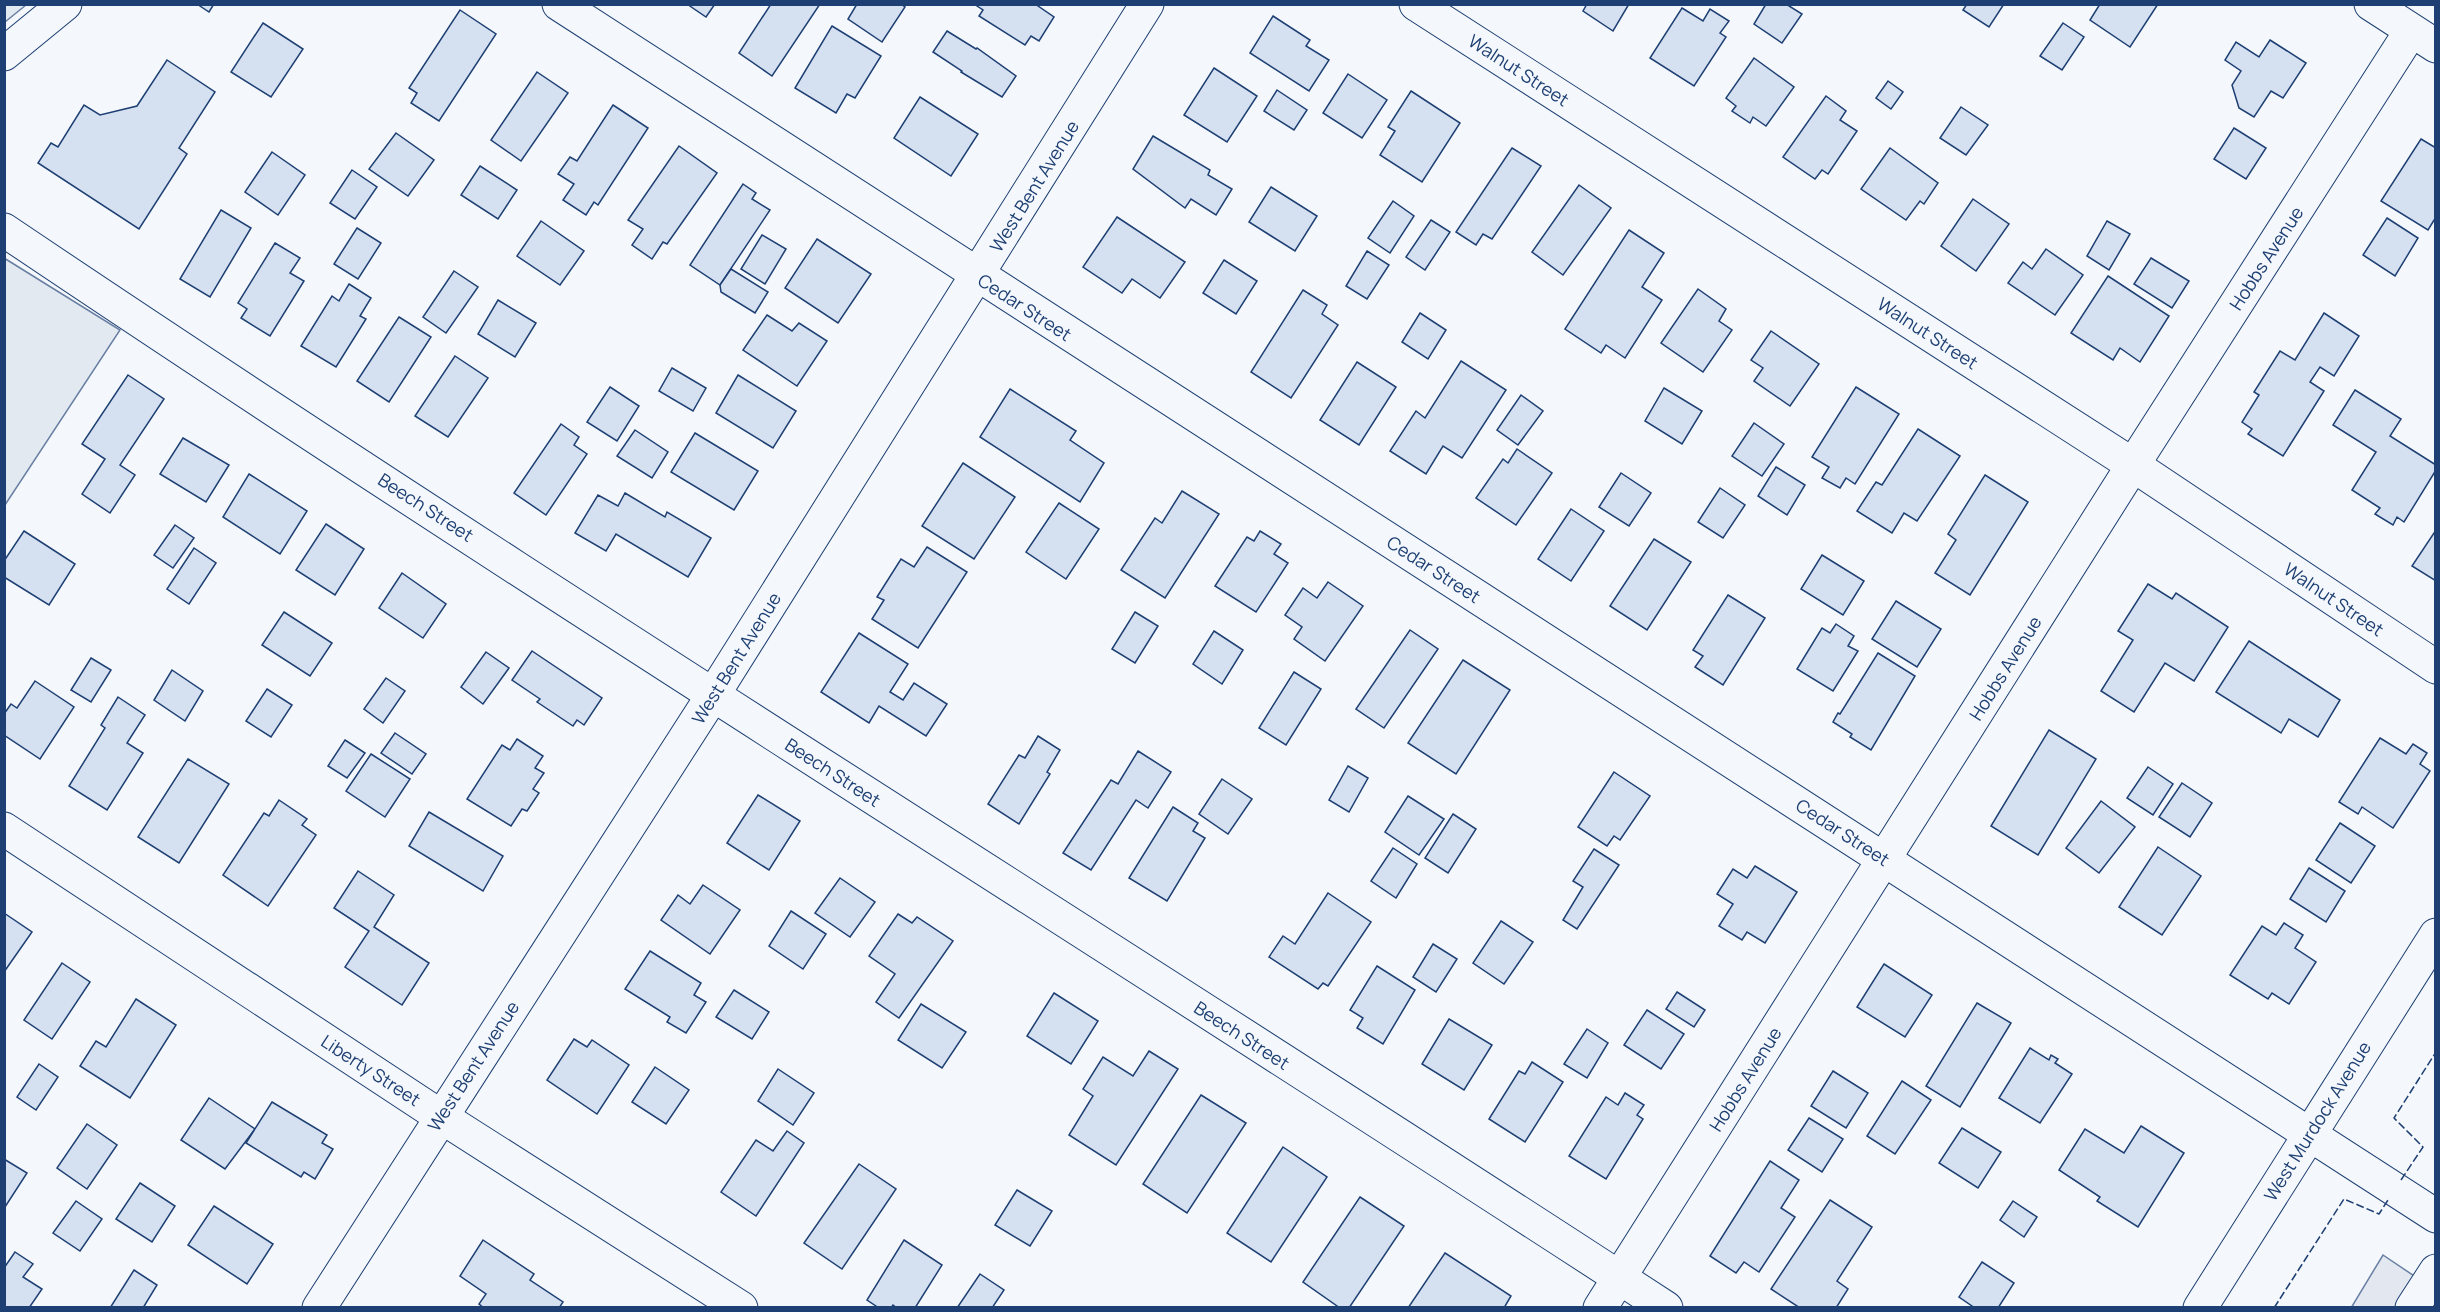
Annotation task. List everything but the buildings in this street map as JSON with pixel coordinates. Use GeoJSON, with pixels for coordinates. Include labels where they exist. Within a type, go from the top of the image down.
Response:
{"type":"FeatureCollection","features":[{"type":"Feature","properties":{"kind":"street"},"geometry":{"type":"LineString","coordinates":[[4,54],[64,4]]}},
{"type":"Feature","properties":{"kind":"street","name":"Cedar Street"},"geometry":{"type":"LineString","coordinates":[[559,4],[978,277],[1885,858],[2436,1216]]}},
{"type":"Feature","properties":{"kind":"street","name":"West Bent Avenue"},"geometry":{"type":"LineString","coordinates":[[319,1308],[440,1116],[713,695],[978,277],[1147,4]]}},
{"type":"Feature","properties":{"kind":"street","name":"Walnut Street"},"geometry":{"type":"LineString","coordinates":[[1416,4],[2133,465],[2436,667]]}},
{"type":"Feature","properties":{"kind":"street"},"geometry":{"type":"LineString","coordinates":[[2371,4],[2423,38]]}},
{"type":"Feature","properties":{"kind":"street","name":"Hobbs Avenue"},"geometry":{"type":"LineString","coordinates":[[1600,1308],[2133,465],[2423,38]]}},
{"type":"Feature","properties":{"kind":"street","name":"Beech Street"},"geometry":{"type":"LineString","coordinates":[[4,230],[713,695],[1666,1308]]}},
{"type":"Feature","properties":{"kind":"street","name":"Liberty Street"},"geometry":{"type":"LineString","coordinates":[[4,829],[440,1116],[741,1308]]}},
{"type":"Feature","properties":{"kind":"street","name":"West Murdock Avenue"},"geometry":{"type":"LineString","coordinates":[[2200,1308],[2436,936]]}},
{"type":"Feature","properties":{"kind":"street"},"geometry":{"type":"LineString","coordinates":[[2412,1308],[2436,1270]]}},
{"type":"Feature","properties":{"kind":"shaded area"},"geometry":{"type":"Polygon","coordinates":[[[5,4],[26,4],[26,5],[5,22],[5,4]]]}},
{"type":"Feature","properties":{"kind":"shaded area"},"geometry":{"type":"Polygon","coordinates":[[[4,258],[120,330],[5,505],[4,505],[4,258]]]}},
{"type":"Feature","properties":{"kind":"shaded area"},"geometry":{"type":"Polygon","coordinates":[[[2383,1255],[2435,1290],[2435,1302],[2432,1307],[2351,1308],[2383,1255]]]}},
{"type":"Feature","properties":{"kind":"fence"},"geometry":{"type":"LineString","coordinates":[[2401,1180],[2423,1147],[2394,1118],[2436,1052]]}},
{"type":"Feature","properties":{"kind":"fence"},"geometry":{"type":"LineString","coordinates":[[2274,1308],[2344,1199],[2379,1214],[2388,1200]]}}]}
